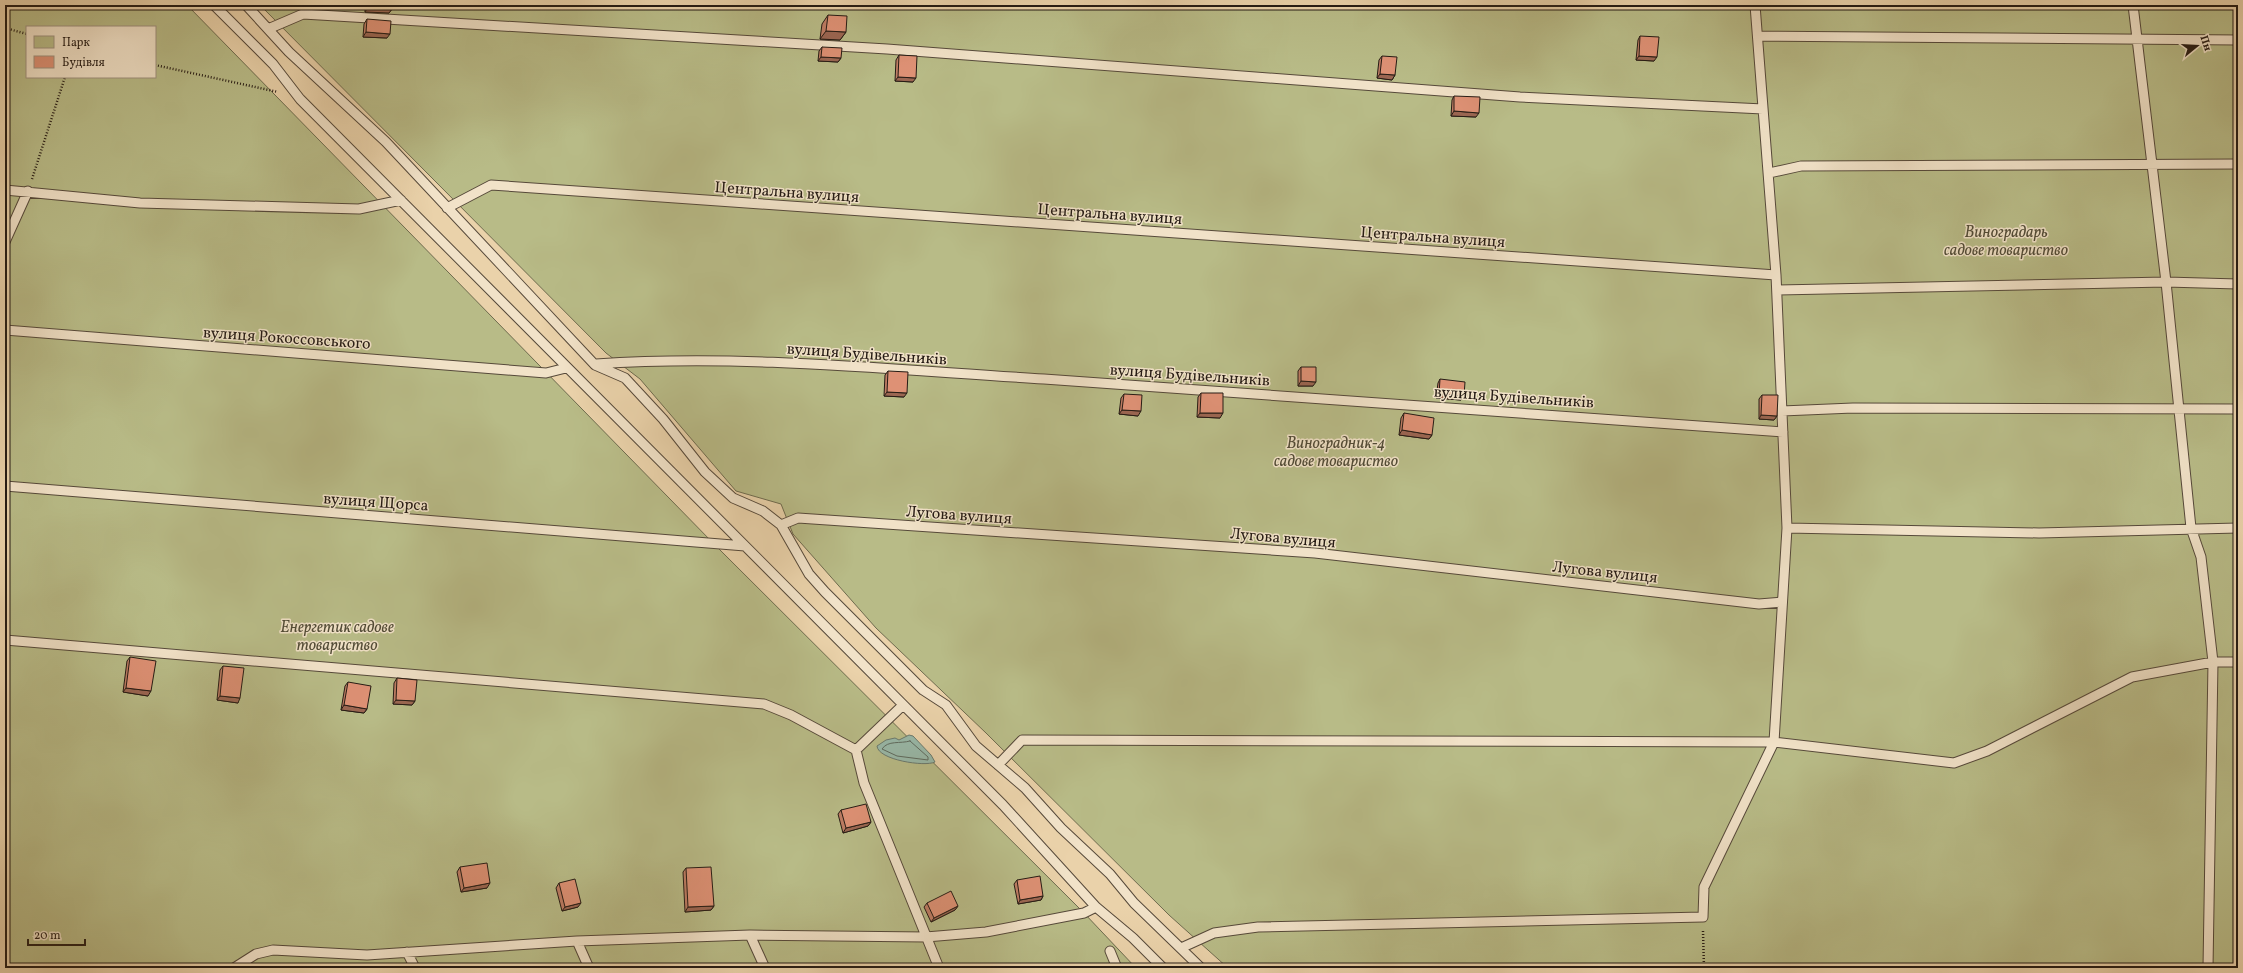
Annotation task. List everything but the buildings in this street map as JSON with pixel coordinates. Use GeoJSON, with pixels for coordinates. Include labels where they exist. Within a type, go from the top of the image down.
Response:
{"type":"FeatureCollection","features":[{"type":"Feature","properties":{"kind":"lane"},"geometry":{"type":"LineString","coordinates":[[214,5],[272,64],[300,99],[402,200],[566,368],[1003,805],[1096,907],[1133,938],[1163,968]]}},
{"type":"Feature","properties":{"kind":"lane"},"geometry":{"type":"LineString","coordinates":[[246,5],[289,52],[386,142],[595,365],[624,378],[663,419],[705,472],[733,498],[763,511],[781,525],[809,574],[825,592],[923,690],[946,705],[976,746],[1026,788],[1061,828],[1110,874],[1134,903],[1201,968]]}},
{"type":"Feature","properties":{"kind":"lane"},"geometry":{"type":"LineString","coordinates":[[1181,948],[1214,933],[1258,928],[1703,917],[1704,887],[1774,742],[1788,528],[1777,290],[1759,36],[1755,5]]}},
{"type":"Feature","properties":{"kind":"lane"},"geometry":{"type":"LineString","coordinates":[[2133,5],[2166,282],[2192,528],[2201,557],[2213,662],[2208,968]]}},
{"type":"Feature","properties":{"kind":"lane"},"geometry":{"type":"LineString","coordinates":[[268,29],[303,14],[871,48],[1520,96],[1764,109]]}},
{"type":"Feature","properties":{"kind":"lane"},"geometry":{"type":"LineString","coordinates":[[1759,36],[2238,40]]}},
{"type":"Feature","properties":{"kind":"lane"},"geometry":{"type":"LineString","coordinates":[[1769,172],[1801,166],[2238,164]]}},
{"type":"Feature","properties":{"kind":"lane","name":"Центральна вулиця"},"geometry":{"type":"LineString","coordinates":[[447,208],[491,185],[1776,275]]}},
{"type":"Feature","properties":{"kind":"lane"},"geometry":{"type":"LineString","coordinates":[[5,190],[28,191],[140,203],[359,209],[402,200]]}},
{"type":"Feature","properties":{"kind":"lane"},"geometry":{"type":"LineString","coordinates":[[5,242],[28,191]]}},
{"type":"Feature","properties":{"kind":"lane"},"geometry":{"type":"LineString","coordinates":[[1777,290],[2166,282],[2238,284]]}},
{"type":"Feature","properties":{"kind":"lane","name":"вулиця Рокоссовського"},"geometry":{"type":"LineString","coordinates":[[5,330],[546,372],[566,368]]}},
{"type":"Feature","properties":{"kind":"lane","name":"вулиця Будівельників"},"geometry":{"type":"LineString","coordinates":[[595,365],[639,361],[749,361],[1339,398],[1783,432]]}},
{"type":"Feature","properties":{"kind":"lane"},"geometry":{"type":"LineString","coordinates":[[1782,411],[1853,408],[2238,409]]}},
{"type":"Feature","properties":{"kind":"lane","name":"вулиця Щорса"},"geometry":{"type":"LineString","coordinates":[[5,486],[745,546]]}},
{"type":"Feature","properties":{"kind":"lane","name":"Лугова вулиця"},"geometry":{"type":"LineString","coordinates":[[781,525],[798,518],[1315,553],[1759,604],[1782,602]]}},
{"type":"Feature","properties":{"kind":"lane"},"geometry":{"type":"LineString","coordinates":[[1788,528],[2039,533],[2238,528]]}},
{"type":"Feature","properties":{"kind":"lane"},"geometry":{"type":"LineString","coordinates":[[5,640],[764,704],[791,715],[856,750],[867,790],[939,968]]}},
{"type":"Feature","properties":{"kind":"lane"},"geometry":{"type":"LineString","coordinates":[[998,765],[1022,740],[1774,742],[1954,763],[1987,751],[2132,677],[2213,662],[2238,662]]}},
{"type":"Feature","properties":{"kind":"lane"},"geometry":{"type":"LineString","coordinates":[[856,750],[903,706]]}},
{"type":"Feature","properties":{"kind":"lane"},"geometry":{"type":"LineString","coordinates":[[234,968],[244,965],[256,954],[273,950],[367,955],[577,941],[750,935],[926,937],[986,932],[1084,913],[1096,907]]}},
{"type":"Feature","properties":{"kind":"lane"},"geometry":{"type":"LineString","coordinates":[[750,935],[765,968]]}},
{"type":"Feature","properties":{"kind":"lane"},"geometry":{"type":"LineString","coordinates":[[577,941],[589,968]]}},
{"type":"Feature","properties":{"kind":"lane"},"geometry":{"type":"LineString","coordinates":[[407,952],[415,968]]}},
{"type":"Feature","properties":{"kind":"lane"},"geometry":{"type":"LineString","coordinates":[[1110,952],[1117,968]]}},
{"type":"Feature","properties":{"kind":"path"},"geometry":{"type":"LineString","coordinates":[[5,28],[26,34]]}},
{"type":"Feature","properties":{"kind":"path"},"geometry":{"type":"LineString","coordinates":[[156,65],[300,99]]}},
{"type":"Feature","properties":{"kind":"path"},"geometry":{"type":"LineString","coordinates":[[28,191],[65,78]]}},
{"type":"Feature","properties":{"kind":"path"},"geometry":{"type":"LineString","coordinates":[[1703,917],[1704,968]]}},
{"type":"Feature","properties":{"kind":"green space","name":"Енергетик садове товариство"},"geometry":{"type":"Polygon","coordinates":[[[5,5],[187,5],[713,543],[1084,913],[1136,968],[5,968],[5,5]]]}},
{"type":"Feature","properties":{"kind":"green space","name":"Виноградник-4 садове товариство"},"geometry":{"type":"Polygon","coordinates":[[[260,5],[2238,5],[2238,968],[1228,968],[1169,915],[986,733],[876,628],[793,534],[781,504],[736,491],[640,379],[606,353],[260,5]]]}},
{"type":"Feature","properties":{"kind":"water"},"geometry":{"type":"Polygon","coordinates":[[[909,735],[913,736],[931,755],[935,762],[922,764],[913,763],[893,759],[879,751],[877,746],[886,740],[895,738],[899,740],[909,735]]]}},
{"type":"Feature","properties":{"kind":"park label","name":"Виноградарь садове товариство"},"geometry":{"type":"Point","coordinates":[2006,240]}}]}
